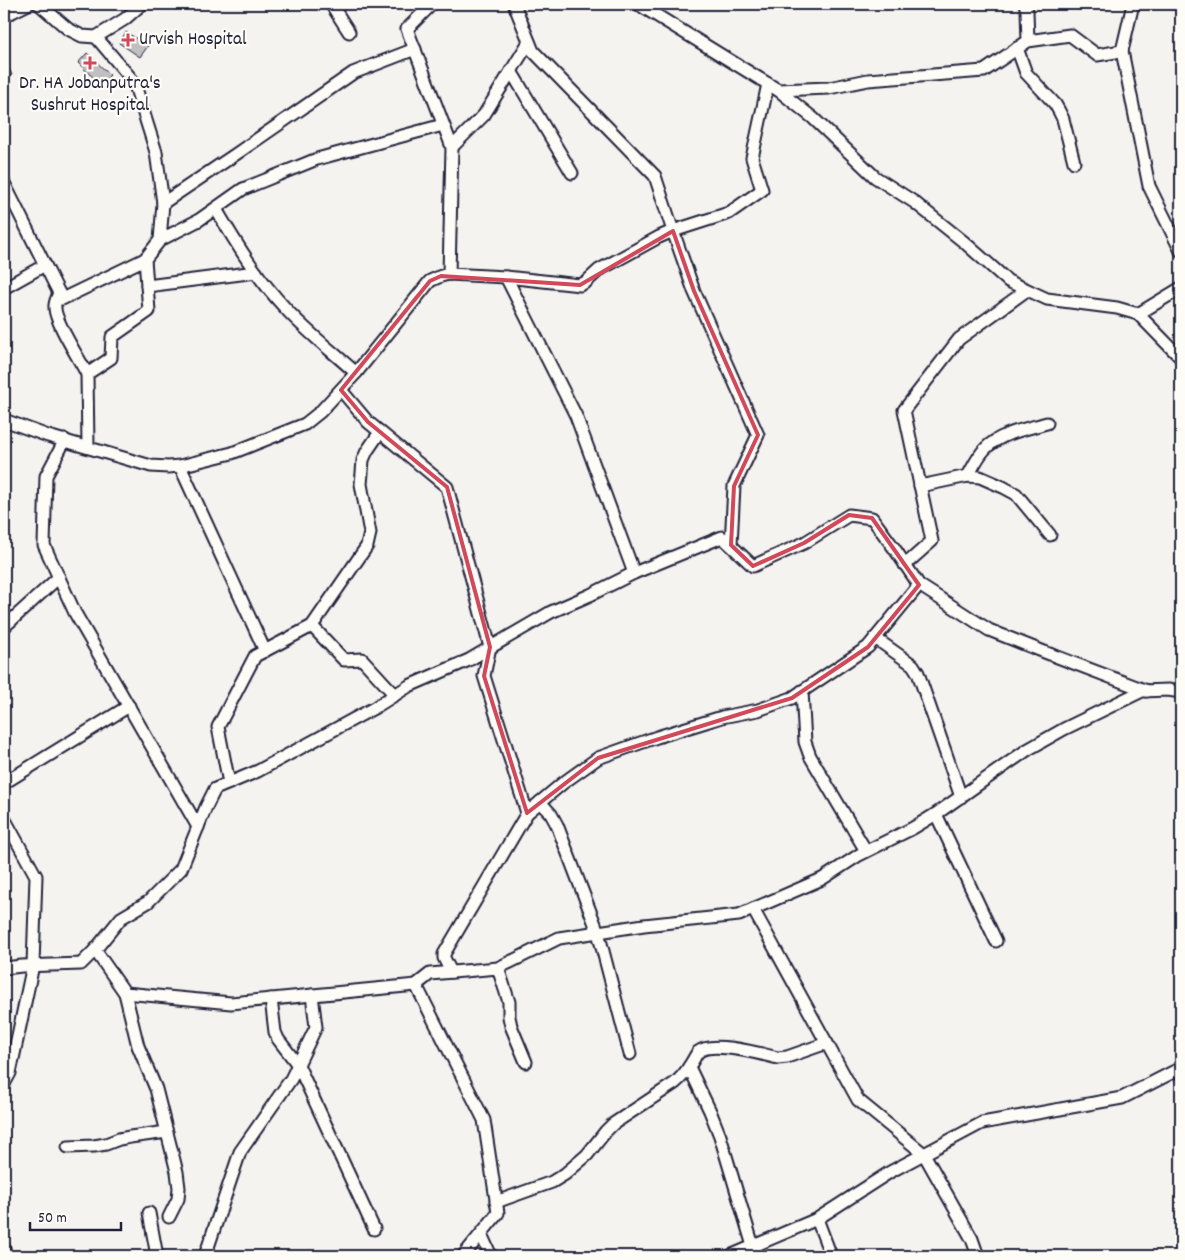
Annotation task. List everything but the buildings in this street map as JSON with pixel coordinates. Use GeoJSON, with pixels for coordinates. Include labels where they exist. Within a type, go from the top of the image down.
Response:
{"type":"FeatureCollection","features":[{"type":"Feature","properties":{"kind":"street"},"geometry":{"type":"LineString","coordinates":[[4,16],[28,4]]}},
{"type":"Feature","properties":{"kind":"street"},"geometry":{"type":"LineString","coordinates":[[39,4],[68,29],[82,36],[96,37],[125,19],[142,4]]}},
{"type":"Feature","properties":{"kind":"street"},"geometry":{"type":"LineString","coordinates":[[331,4],[349,32]]}},
{"type":"Feature","properties":{"kind":"street"},"geometry":{"type":"LineString","coordinates":[[432,4],[407,29],[452,147],[449,274]]}},
{"type":"Feature","properties":{"kind":"street"},"geometry":{"type":"LineString","coordinates":[[514,4],[533,51],[655,176],[694,291],[758,435],[734,486],[731,545]]}},
{"type":"Feature","properties":{"kind":"street"},"geometry":{"type":"LineString","coordinates":[[638,4],[773,87],[813,118],[875,177],[914,202],[964,242],[1008,281],[1047,298],[1116,308],[1138,314],[1181,358]]}},
{"type":"Feature","properties":{"kind":"street"},"geometry":{"type":"LineString","coordinates":[[1025,4],[1028,41]]}},
{"type":"Feature","properties":{"kind":"street"},"geometry":{"type":"LineString","coordinates":[[1133,4],[1122,51],[1149,186],[1181,251]]}},
{"type":"Feature","properties":{"kind":"street"},"geometry":{"type":"LineString","coordinates":[[773,87],[829,88],[868,80],[984,71],[1028,41],[1070,34],[1097,55],[1122,51]]}},
{"type":"Feature","properties":{"kind":"street"},"geometry":{"type":"LineString","coordinates":[[96,37],[134,82],[156,152],[163,202],[160,240]]}},
{"type":"Feature","properties":{"kind":"street"},"geometry":{"type":"LineString","coordinates":[[452,147],[484,115],[529,42]]}},
{"type":"Feature","properties":{"kind":"street"},"geometry":{"type":"LineString","coordinates":[[1018,48],[1026,73],[1055,104],[1063,119],[1074,162]]}},
{"type":"Feature","properties":{"kind":"street"},"geometry":{"type":"LineString","coordinates":[[163,202],[353,73],[415,49]]}},
{"type":"Feature","properties":{"kind":"street"},"geometry":{"type":"LineString","coordinates":[[511,71],[572,173]]}},
{"type":"Feature","properties":{"kind":"street"},"geometry":{"type":"LineString","coordinates":[[4,420],[152,466],[168,467],[180,466],[232,453],[305,424],[320,412],[356,374],[430,281],[449,274],[580,284],[586,282],[599,270],[659,237],[729,213],[762,190],[752,158],[773,87]]}},
{"type":"Feature","properties":{"kind":"street"},"geometry":{"type":"LineString","coordinates":[[4,183],[62,299],[145,259],[160,240],[199,220],[243,190],[317,159],[443,125]]}},
{"type":"Feature","properties":{"kind":"street"},"geometry":{"type":"LineString","coordinates":[[216,209],[248,262],[270,291],[294,318],[356,374]]}},
{"type":"Feature","properties":{"kind":"street"},"geometry":{"type":"LineString","coordinates":[[87,374],[111,358],[112,337],[149,311],[145,259]]}},
{"type":"Feature","properties":{"kind":"street"},"geometry":{"type":"LineString","coordinates":[[4,288],[45,265]]}},
{"type":"Feature","properties":{"kind":"street"},"geometry":{"type":"LineString","coordinates":[[147,286],[256,272]]}},
{"type":"Feature","properties":{"kind":"street"},"geometry":{"type":"LineString","coordinates":[[506,278],[576,416],[634,573]]}},
{"type":"Feature","properties":{"kind":"street"},"geometry":{"type":"LineString","coordinates":[[1138,314],[1181,288]]}},
{"type":"Feature","properties":{"kind":"street"},"geometry":{"type":"LineString","coordinates":[[905,565],[932,541],[904,410],[959,339],[1027,290]]}},
{"type":"Feature","properties":{"kind":"street"},"geometry":{"type":"LineString","coordinates":[[59,293],[54,306],[55,313],[87,374],[88,447]]}},
{"type":"Feature","properties":{"kind":"street"},"geometry":{"type":"LineString","coordinates":[[341,390],[368,422],[447,487],[490,647],[484,676],[527,813]]}},
{"type":"Feature","properties":{"kind":"street"},"geometry":{"type":"LineString","coordinates":[[968,476],[984,449],[994,441],[1008,434],[1047,423]]}},
{"type":"Feature","properties":{"kind":"street"},"geometry":{"type":"LineString","coordinates":[[229,783],[218,727],[255,656],[312,626],[366,546],[370,533],[362,484],[363,460],[380,432]]}},
{"type":"Feature","properties":{"kind":"street"},"geometry":{"type":"LineString","coordinates":[[65,440],[46,476],[44,545],[75,613],[198,827]]}},
{"type":"Feature","properties":{"kind":"street"},"geometry":{"type":"LineString","coordinates":[[180,466],[265,651]]}},
{"type":"Feature","properties":{"kind":"street"},"geometry":{"type":"LineString","coordinates":[[920,486],[968,476],[980,477],[1016,494],[1050,536]]}},
{"type":"Feature","properties":{"kind":"street"},"geometry":{"type":"LineString","coordinates":[[4,968],[81,964],[121,918],[148,902],[181,869],[215,789],[266,766],[374,708],[409,686],[469,660],[551,612],[634,573],[722,537],[754,566],[804,543],[849,515],[872,518],[919,585],[989,630],[1147,691]]}},
{"type":"Feature","properties":{"kind":"street"},"geometry":{"type":"LineString","coordinates":[[4,627],[59,577]]}},
{"type":"Feature","properties":{"kind":"street"},"geometry":{"type":"LineString","coordinates":[[451,972],[444,954],[527,813],[540,802],[598,758],[657,737],[722,717],[758,710],[792,698],[868,647],[919,585]]}},
{"type":"Feature","properties":{"kind":"street"},"geometry":{"type":"LineString","coordinates":[[312,626],[344,660],[362,659],[395,695]]}},
{"type":"Feature","properties":{"kind":"street"},"geometry":{"type":"LineString","coordinates":[[875,638],[913,666],[918,674],[961,797]]}},
{"type":"Feature","properties":{"kind":"street"},"geometry":{"type":"LineString","coordinates":[[125,993],[231,1003],[416,985],[430,974],[498,968],[559,938],[644,925],[739,915],[822,879],[866,851],[913,828],[961,797],[1027,750],[1064,729],[1142,691],[1168,690],[1181,692]]}},
{"type":"Feature","properties":{"kind":"street"},"geometry":{"type":"LineString","coordinates":[[802,691],[806,742],[810,756],[866,851]]}},
{"type":"Feature","properties":{"kind":"street"},"geometry":{"type":"LineString","coordinates":[[4,783],[129,706]]}},
{"type":"Feature","properties":{"kind":"street"},"geometry":{"type":"LineString","coordinates":[[540,802],[551,814],[557,825],[598,932],[630,1054]]}},
{"type":"Feature","properties":{"kind":"street"},"geometry":{"type":"LineString","coordinates":[[936,814],[996,942]]}},
{"type":"Feature","properties":{"kind":"street"},"geometry":{"type":"LineString","coordinates":[[4,818],[36,876],[33,966],[10,1073],[4,1084]]}},
{"type":"Feature","properties":{"kind":"street"},"geometry":{"type":"LineString","coordinates":[[753,909],[858,1100],[924,1154],[972,1239],[978,1256]]}},
{"type":"Feature","properties":{"kind":"street"},"geometry":{"type":"LineString","coordinates":[[95,950],[125,993],[138,1046],[156,1089],[177,1172],[179,1188],[178,1199],[169,1218]]}},
{"type":"Feature","properties":{"kind":"street"},"geometry":{"type":"LineString","coordinates":[[498,968],[509,1002],[511,1026],[526,1062]]}},
{"type":"Feature","properties":{"kind":"street"},"geometry":{"type":"LineString","coordinates":[[416,985],[484,1120],[498,1213],[462,1256]]}},
{"type":"Feature","properties":{"kind":"street"},"geometry":{"type":"LineString","coordinates":[[204,1256],[240,1152],[290,1080],[316,1028],[312,995]]}},
{"type":"Feature","properties":{"kind":"street"},"geometry":{"type":"LineString","coordinates":[[271,999],[275,1032],[283,1047],[298,1065],[374,1229]]}},
{"type":"Feature","properties":{"kind":"street"},"geometry":{"type":"LineString","coordinates":[[496,1202],[552,1182],[565,1174],[587,1156],[613,1124],[681,1078],[696,1054],[701,1050],[721,1046],[778,1058],[787,1057],[827,1043]]}},
{"type":"Feature","properties":{"kind":"street"},"geometry":{"type":"LineString","coordinates":[[689,1067],[720,1136],[754,1252]]}},
{"type":"Feature","properties":{"kind":"street"},"geometry":{"type":"LineString","coordinates":[[730,1256],[754,1252],[818,1219],[890,1172],[982,1123],[1122,1098],[1181,1068]]}},
{"type":"Feature","properties":{"kind":"street"},"geometry":{"type":"LineString","coordinates":[[68,1147],[100,1145],[130,1137],[167,1132]]}},
{"type":"Feature","properties":{"kind":"street"},"geometry":{"type":"LineString","coordinates":[[148,1213],[157,1256]]}},
{"type":"Feature","properties":{"kind":"street"},"geometry":{"type":"LineString","coordinates":[[818,1219],[831,1256]]}},
{"type":"Feature","properties":{"kind":"street"},"geometry":{"type":"LineString","coordinates":[[481,1234],[492,1256]]}},
{"type":"Feature","properties":{"kind":"street"},"geometry":{"type":"LineString","coordinates":[[4,1248],[5,1256]]}},
{"type":"Feature","properties":{"kind":"highlighted area"},"geometry":{"type":"Polygon","coordinates":[[[673,231],[694,291],[758,435],[734,486],[731,545],[753,566],[804,543],[849,515],[872,518],[919,585],[868,647],[792,698],[598,758],[527,813],[484,676],[490,647],[447,487],[368,422],[341,390],[430,281],[441,276],[580,285],[673,231]]]}},
{"type":"Feature","properties":{"kind":"place","name":"Urvish Hospital"},"geometry":{"type":"Point","coordinates":[128,40]}},
{"type":"Feature","properties":{"kind":"place","name":"Dr. HA Jobanputra's Sushrut Hospital"},"geometry":{"type":"Point","coordinates":[90,63]}}]}
